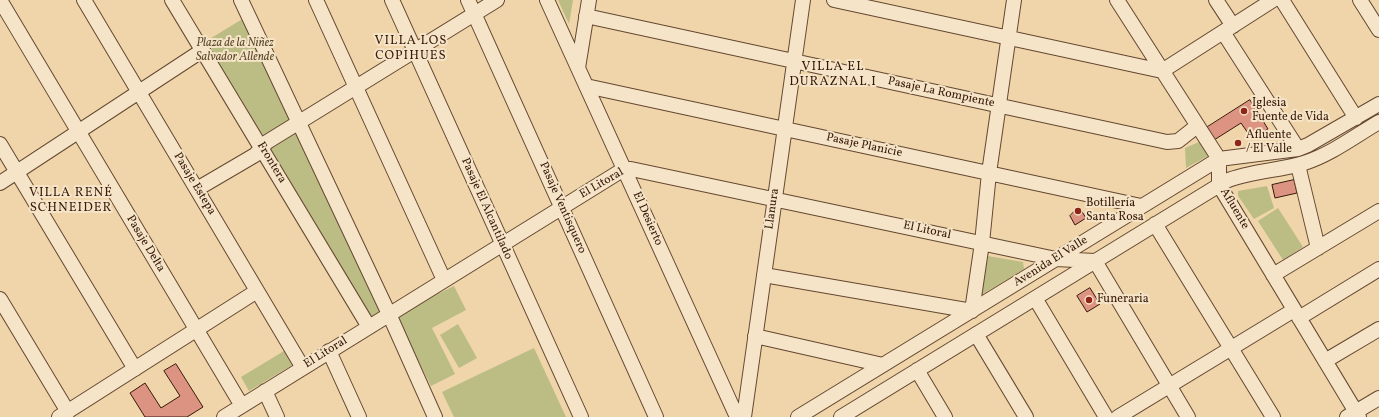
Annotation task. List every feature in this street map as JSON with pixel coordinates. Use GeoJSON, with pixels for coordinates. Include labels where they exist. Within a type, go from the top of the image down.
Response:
{"type":"FeatureCollection","features":[{"type":"Feature","properties":{"kind":"street","name":"Pasaje Delta"},"geometry":{"type":"LineString","coordinates":[[0,0],[242,406]]}},
{"type":"Feature","properties":{"kind":"street","name":"Pasaje Estepa"},"geometry":{"type":"LineString","coordinates":[[84,0],[303,368]]}},
{"type":"Feature","properties":{"kind":"street","name":"Frontera"},"geometry":{"type":"LineString","coordinates":[[172,0],[369,327]]}},
{"type":"Feature","properties":{"kind":"street"},"geometry":{"type":"LineString","coordinates":[[241,0],[389,314],[435,417]]}},
{"type":"Feature","properties":{"kind":"street"},"geometry":{"type":"LineString","coordinates":[[316,0],[444,280]]}},
{"type":"Feature","properties":{"kind":"street","name":"Pasaje El Alcantilado"},"geometry":{"type":"LineString","coordinates":[[392,0],[416,50],[581,417]]}},
{"type":"Feature","properties":{"kind":"street","name":"Pasaje Ventisquero"},"geometry":{"type":"LineString","coordinates":[[468,0],[656,417]]}},
{"type":"Feature","properties":{"kind":"street"},"geometry":{"type":"LineString","coordinates":[[197,189],[255,154],[267,142],[497,0]]}},
{"type":"Feature","properties":{"kind":"street","name":"El Desierto"},"geometry":{"type":"LineString","coordinates":[[547,0],[737,417]]}},
{"type":"Feature","properties":{"kind":"street"},"geometry":{"type":"LineString","coordinates":[[578,68],[588,0]]}},
{"type":"Feature","properties":{"kind":"street","name":"Llanura"},"geometry":{"type":"LineString","coordinates":[[744,417],[803,0]]}},
{"type":"Feature","properties":{"kind":"street"},"geometry":{"type":"LineString","coordinates":[[834,0],[1162,71],[1273,0]]}},
{"type":"Feature","properties":{"kind":"street"},"geometry":{"type":"LineString","coordinates":[[1014,0],[989,174],[982,243],[972,311],[980,331],[1026,417]]}},
{"type":"Feature","properties":{"kind":"street"},"geometry":{"type":"LineString","coordinates":[[1117,0],[1219,159]]}},
{"type":"Feature","properties":{"kind":"street"},"geometry":{"type":"LineString","coordinates":[[1216,0],[1228,29],[1298,149]]}},
{"type":"Feature","properties":{"kind":"street"},"geometry":{"type":"LineString","coordinates":[[1282,0],[1356,118]]}},
{"type":"Feature","properties":{"kind":"street"},"geometry":{"type":"LineString","coordinates":[[1360,0],[1379,30]]}},
{"type":"Feature","properties":{"kind":"street","name":"Pasaje La Rompiente"},"geometry":{"type":"LineString","coordinates":[[586,16],[1171,142],[1178,141],[1197,126]]}},
{"type":"Feature","properties":{"kind":"street"},"geometry":{"type":"LineString","coordinates":[[0,183],[203,50]]}},
{"type":"Feature","properties":{"kind":"street","name":"Pasaje Planicie"},"geometry":{"type":"LineString","coordinates":[[586,86],[1141,206]]}},
{"type":"Feature","properties":{"kind":"street","name":"Avenida El Valle"},"geometry":{"type":"LineString","coordinates":[[798,417],[1219,159],[1298,149],[1308,145],[1379,104]]}},
{"type":"Feature","properties":{"kind":"street","name":"Avenida El Valle"},"geometry":{"type":"LineString","coordinates":[[841,417],[862,412],[917,370],[1219,185],[1240,176],[1298,165],[1325,154],[1377,128]]}},
{"type":"Feature","properties":{"kind":"street"},"geometry":{"type":"LineString","coordinates":[[0,144],[135,369]]}},
{"type":"Feature","properties":{"kind":"street","name":"Afluente"},"geometry":{"type":"LineString","coordinates":[[1219,159],[1219,185],[1325,361],[1354,415]]}},
{"type":"Feature","properties":{"kind":"street"},"geometry":{"type":"LineString","coordinates":[[1298,165],[1318,248]]}},
{"type":"Feature","properties":{"kind":"street","name":"El Litoral"},"geometry":{"type":"LineString","coordinates":[[224,417],[624,169],[639,170],[775,198],[1056,259],[1095,261]]}},
{"type":"Feature","properties":{"kind":"street"},"geometry":{"type":"LineString","coordinates":[[1273,275],[1379,211]]}},
{"type":"Feature","properties":{"kind":"street"},"geometry":{"type":"LineString","coordinates":[[1156,224],[1273,417]]}},
{"type":"Feature","properties":{"kind":"street"},"geometry":{"type":"LineString","coordinates":[[1095,261],[1188,417]]}},
{"type":"Feature","properties":{"kind":"street"},"geometry":{"type":"LineString","coordinates":[[1118,417],[1231,348],[1379,269]]}},
{"type":"Feature","properties":{"kind":"street"},"geometry":{"type":"LineString","coordinates":[[764,275],[972,311]]}},
{"type":"Feature","properties":{"kind":"street"},"geometry":{"type":"LineString","coordinates":[[0,298],[63,414],[257,291]]}},
{"type":"Feature","properties":{"kind":"street"},"geometry":{"type":"LineString","coordinates":[[1035,298],[1106,417]]}},
{"type":"Feature","properties":{"kind":"street"},"geometry":{"type":"LineString","coordinates":[[1325,361],[1379,329]]}},
{"type":"Feature","properties":{"kind":"street"},"geometry":{"type":"LineString","coordinates":[[755,336],[883,365]]}},
{"type":"Feature","properties":{"kind":"street"},"geometry":{"type":"LineString","coordinates":[[329,352],[359,417]]}},
{"type":"Feature","properties":{"kind":"street"},"geometry":{"type":"LineString","coordinates":[[917,370],[946,417]]}},
{"type":"Feature","properties":{"kind":"street"},"geometry":{"type":"LineString","coordinates":[[265,391],[277,417]]}},
{"type":"Feature","properties":{"kind":"street"},"geometry":{"type":"LineString","coordinates":[[1354,415],[1379,398]]}},
{"type":"Feature","properties":{"kind":"green space"},"geometry":{"type":"Polygon","coordinates":[[[558,0],[573,0],[569,24],[558,0]]]}},
{"type":"Feature","properties":{"kind":"green space","name":"Plaza de la Niñez Salvador Allende"},"geometry":{"type":"Polygon","coordinates":[[[244,18],[383,312],[371,319],[203,43],[244,18]]]}},
{"type":"Feature","properties":{"kind":"green space"},"geometry":{"type":"Polygon","coordinates":[[[1199,142],[1208,156],[1186,168],[1185,148],[1199,142]]]}},
{"type":"Feature","properties":{"kind":"green space"},"geometry":{"type":"Polygon","coordinates":[[[1267,186],[1274,208],[1254,219],[1238,196],[1238,191],[1267,186]]]}},
{"type":"Feature","properties":{"kind":"green space"},"geometry":{"type":"Polygon","coordinates":[[[1278,208],[1303,247],[1283,260],[1258,221],[1278,208]]]}},
{"type":"Feature","properties":{"kind":"green space"},"geometry":{"type":"Polygon","coordinates":[[[988,256],[1023,262],[1024,269],[981,295],[988,256]]]}},
{"type":"Feature","properties":{"kind":"green space"},"geometry":{"type":"Polygon","coordinates":[[[454,286],[466,310],[432,328],[455,374],[431,386],[395,315],[454,286]]]}},
{"type":"Feature","properties":{"kind":"green space"},"geometry":{"type":"Polygon","coordinates":[[[458,324],[477,358],[459,368],[440,335],[458,324]]]}},
{"type":"Feature","properties":{"kind":"green space"},"geometry":{"type":"Polygon","coordinates":[[[534,348],[566,417],[454,417],[442,392],[534,348]]]}},
{"type":"Feature","properties":{"kind":"green space"},"geometry":{"type":"Polygon","coordinates":[[[284,351],[292,365],[249,391],[241,377],[284,351]]]}},
{"type":"Feature","properties":{"kind":"building","name":"Iglesia Fuente de Vida"},"geometry":{"type":"Polygon","coordinates":[[[1250,100],[1268,129],[1252,139],[1241,123],[1214,140],[1206,128],[1250,100]]]}},
{"type":"Feature","properties":{"kind":"building"},"geometry":{"type":"Polygon","coordinates":[[[1294,180],[1297,193],[1275,198],[1272,185],[1294,180]]]}},
{"type":"Feature","properties":{"kind":"building","name":"Botillería Santa Rosa"},"geometry":{"type":"Polygon","coordinates":[[[1079,207],[1086,218],[1075,225],[1070,216],[1079,207]]]}},
{"type":"Feature","properties":{"kind":"building","name":"Funeraria"},"geometry":{"type":"Polygon","coordinates":[[[1090,288],[1100,304],[1087,312],[1077,296],[1090,288]]]}},
{"type":"Feature","properties":{"kind":"building"},"geometry":{"type":"Polygon","coordinates":[[[176,364],[203,407],[187,417],[145,417],[130,393],[145,383],[161,408],[180,396],[164,371],[176,364]]]}},
{"type":"Feature","properties":{"kind":"place","name":"Iglesia Fuente de Vida"},"geometry":{"type":"Point","coordinates":[1244,111]}},
{"type":"Feature","properties":{"kind":"place","name":"Afluente / El Valle"},"geometry":{"type":"Point","coordinates":[1238,143]}},
{"type":"Feature","properties":{"kind":"place","name":"Botillería Santa Rosa"},"geometry":{"type":"Point","coordinates":[1078,211]}},
{"type":"Feature","properties":{"kind":"place","name":"Funeraria"},"geometry":{"type":"Point","coordinates":[1089,300]}},
{"type":"Feature","properties":{"kind":"district","name":"VILLA LOS COPIHUES"},"geometry":{"type":"Point","coordinates":[411,50]}},
{"type":"Feature","properties":{"kind":"district","name":"VILLA EL DURAZNAL I"},"geometry":{"type":"Point","coordinates":[833,76]}},
{"type":"Feature","properties":{"kind":"district","name":"VILLA RENÉ SCHNEIDER"},"geometry":{"type":"Point","coordinates":[71,202]}}]}
